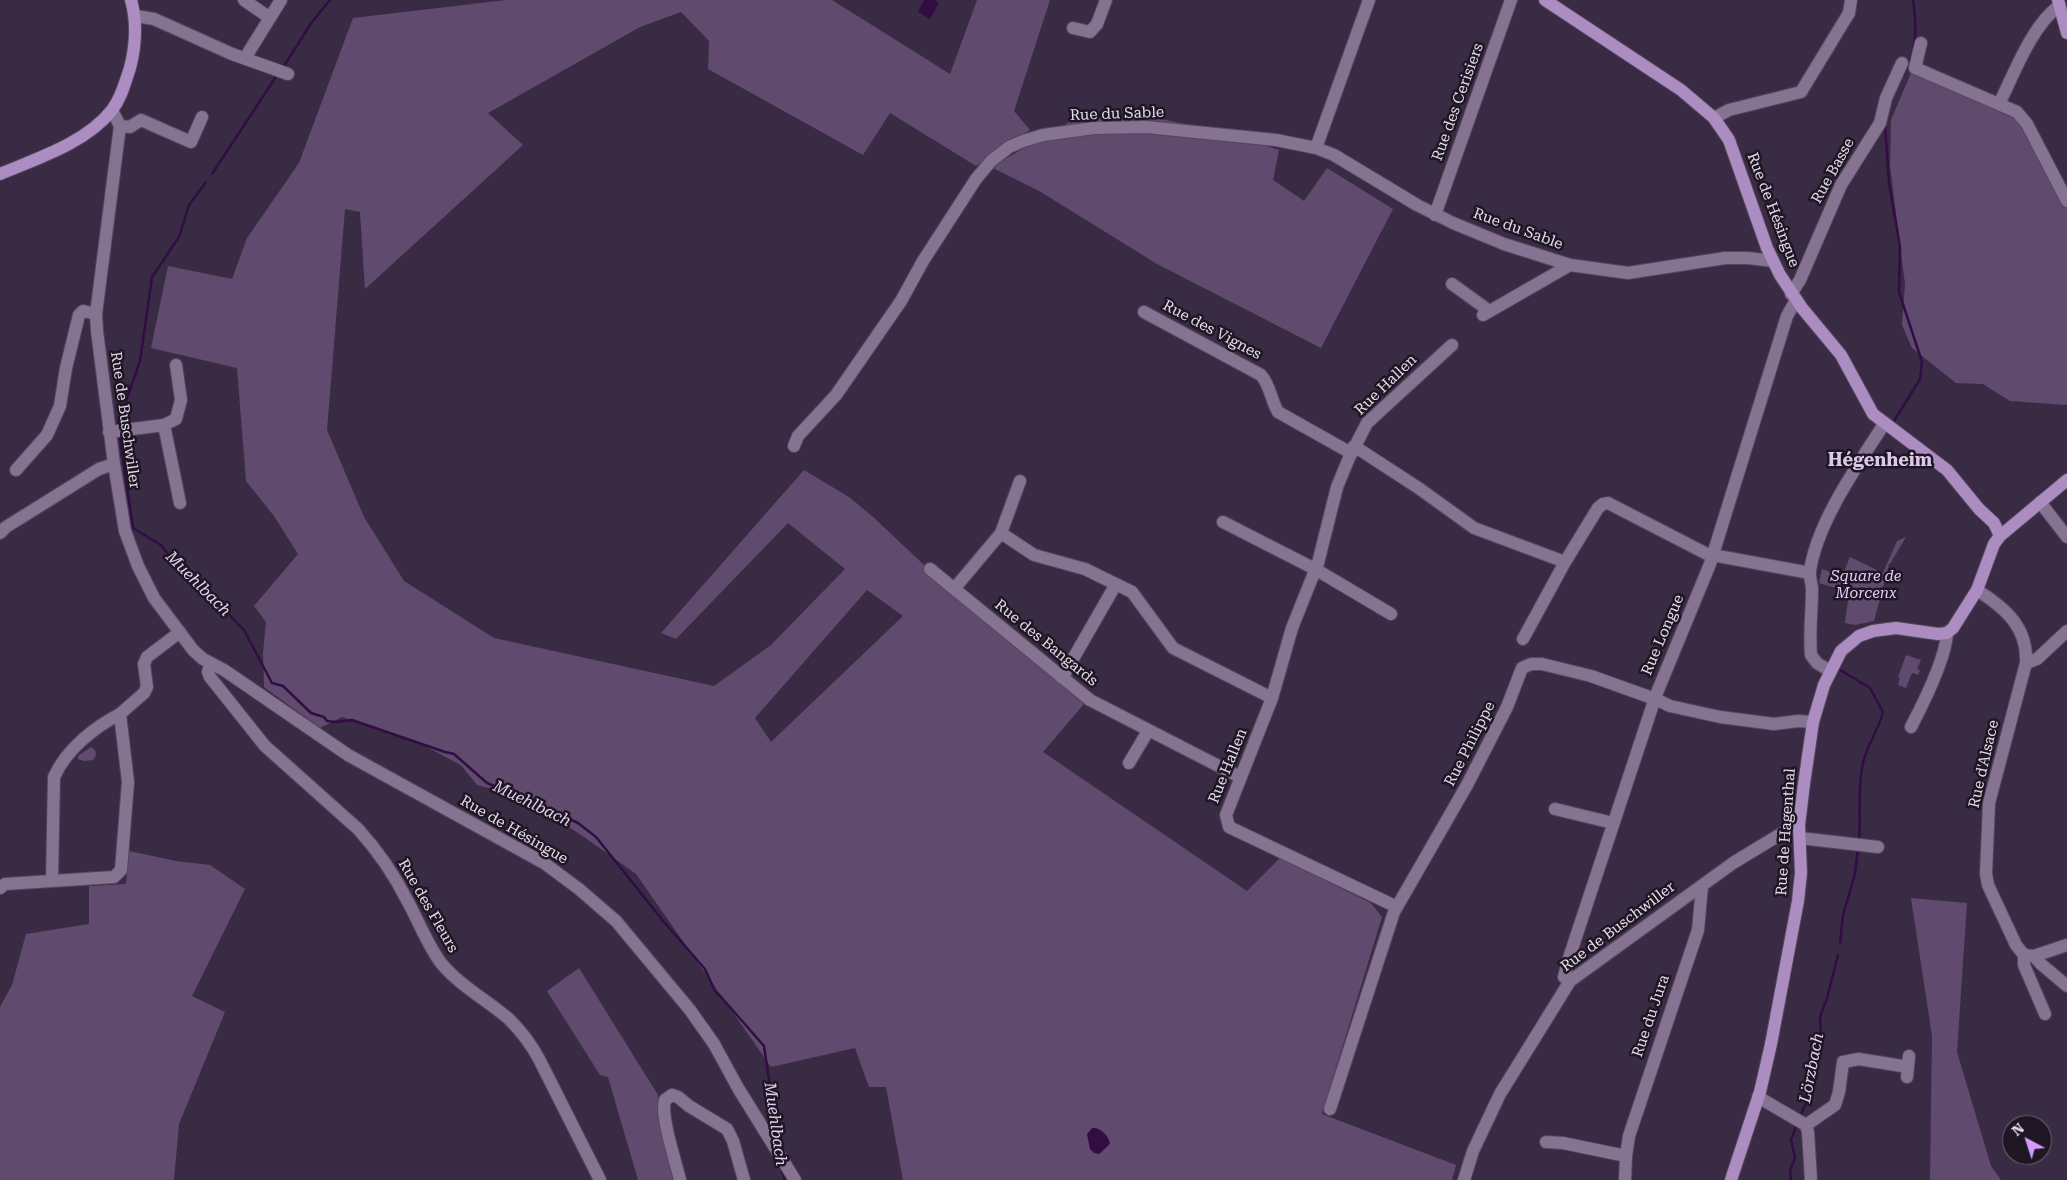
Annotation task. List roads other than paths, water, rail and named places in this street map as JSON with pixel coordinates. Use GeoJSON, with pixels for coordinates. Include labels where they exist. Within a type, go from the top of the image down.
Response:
{"type":"FeatureCollection","features":[{"type":"Feature","properties":{"kind":"main road"},"geometry":{"type":"LineString","coordinates":[[0,174],[62,147],[92,129],[112,110],[123,91],[134,53],[136,16],[131,0]]}},
{"type":"Feature","properties":{"kind":"main road","name":"Rue de Hésingue"},"geometry":{"type":"LineString","coordinates":[[1545,0],[1681,90],[1714,118],[1729,140],[1773,262],[1794,297],[1841,355],[1873,414],[1943,466],[1979,509],[1994,523],[2000,536]]}},
{"type":"Feature","properties":{"kind":"main road"},"geometry":{"type":"LineString","coordinates":[[2060,2],[2067,33]]}},
{"type":"Feature","properties":{"kind":"main road"},"geometry":{"type":"LineString","coordinates":[[1947,632],[1958,622],[1976,590],[1994,544],[2000,536],[2067,480]]}},
{"type":"Feature","properties":{"kind":"main road","name":"Rue de Hagenthal"},"geometry":{"type":"LineString","coordinates":[[1731,1180],[1758,1097],[1771,1044],[1798,901],[1801,873],[1800,832],[1813,722],[1818,699],[1830,671],[1847,644],[1859,636],[1873,631],[1896,628],[1938,634],[1947,632]]}},
{"type":"Feature","properties":{"kind":"street"},"geometry":{"type":"LineString","coordinates":[[244,0],[270,18]]}},
{"type":"Feature","properties":{"kind":"street"},"geometry":{"type":"LineString","coordinates":[[245,58],[281,0]]}},
{"type":"Feature","properties":{"kind":"street"},"geometry":{"type":"LineString","coordinates":[[1073,28],[1090,32],[1097,24],[1106,0]]}},
{"type":"Feature","properties":{"kind":"street"},"geometry":{"type":"LineString","coordinates":[[1316,148],[1369,0]]}},
{"type":"Feature","properties":{"kind":"street","name":"Rue des Cerisiers"},"geometry":{"type":"LineString","coordinates":[[1435,215],[1511,0]]}},
{"type":"Feature","properties":{"kind":"street"},"geometry":{"type":"LineString","coordinates":[[1714,118],[1729,110],[1801,92],[1849,13],[1851,0]]}},
{"type":"Feature","properties":{"kind":"street"},"geometry":{"type":"LineString","coordinates":[[1999,104],[2040,26],[2060,2]]}},
{"type":"Feature","properties":{"kind":"street"},"geometry":{"type":"LineString","coordinates":[[136,16],[154,18],[232,54],[283,72]]}},
{"type":"Feature","properties":{"kind":"street"},"geometry":{"type":"LineString","coordinates":[[1921,43],[1915,68],[2017,112],[2027,124],[2067,201]]}},
{"type":"Feature","properties":{"kind":"street","name":"Rue Basse"},"geometry":{"type":"LineString","coordinates":[[1794,297],[1841,185],[1880,123],[1886,98],[1901,69],[1902,63]]}},
{"type":"Feature","properties":{"kind":"street"},"geometry":{"type":"LineString","coordinates":[[112,110],[120,126],[130,127],[140,120],[191,142],[202,117]]}},
{"type":"Feature","properties":{"kind":"street","name":"Rue de Buschwiller"},"geometry":{"type":"LineString","coordinates":[[120,126],[96,314],[114,464],[125,531],[138,566],[154,598],[197,654],[249,688]]}},
{"type":"Feature","properties":{"kind":"street","name":"Rue du Sable"},"geometry":{"type":"LineString","coordinates":[[794,446],[798,436],[836,395],[901,301],[923,261],[976,179],[992,161],[1009,147],[1023,141],[1052,134],[1094,128],[1146,126],[1276,140],[1316,148],[1334,155],[1435,215],[1504,244],[1570,265],[1628,273],[1726,258],[1748,258],[1773,262]]}},
{"type":"Feature","properties":{"kind":"street","name":"Rue du Sable"},"geometry":{"type":"LineString","coordinates":[[1452,284],[1485,312],[1570,265]]}},
{"type":"Feature","properties":{"kind":"street","name":"Rue Longue"},"geometry":{"type":"LineString","coordinates":[[1570,981],[1564,977],[1568,961],[1613,823],[1655,699],[1713,556],[1794,297]]}},
{"type":"Feature","properties":{"kind":"street"},"geometry":{"type":"LineString","coordinates":[[16,470],[47,435],[60,406],[68,360],[79,315],[83,312],[96,314]]}},
{"type":"Feature","properties":{"kind":"street","name":"Rue des Vignes"},"geometry":{"type":"LineString","coordinates":[[1144,312],[1261,375],[1265,380],[1273,404],[1278,412],[1353,450],[1420,489],[1474,528],[1565,562]]}},
{"type":"Feature","properties":{"kind":"street","name":"Rue Hallen"},"geometry":{"type":"LineString","coordinates":[[1397,907],[1229,827],[1226,815],[1272,698],[1292,628],[1323,547],[1337,487],[1353,450],[1367,423],[1452,345]]}},
{"type":"Feature","properties":{"kind":"street"},"geometry":{"type":"LineString","coordinates":[[110,432],[164,425],[176,419],[180,400],[176,365]]}},
{"type":"Feature","properties":{"kind":"street"},"geometry":{"type":"LineString","coordinates":[[1830,671],[1817,663],[1811,655],[1812,587],[1810,573],[1822,533],[1835,506],[1884,424]]}},
{"type":"Feature","properties":{"kind":"street"},"geometry":{"type":"LineString","coordinates":[[164,425],[180,503]]}},
{"type":"Feature","properties":{"kind":"street"},"geometry":{"type":"LineString","coordinates":[[0,533],[6,527],[99,469],[114,464]]}},
{"type":"Feature","properties":{"kind":"street"},"geometry":{"type":"LineString","coordinates":[[954,589],[1001,533],[1020,481]]}},
{"type":"Feature","properties":{"kind":"street"},"geometry":{"type":"LineString","coordinates":[[2040,502],[2067,537]]}},
{"type":"Feature","properties":{"kind":"street"},"geometry":{"type":"LineString","coordinates":[[1524,639],[1565,562],[1598,508],[1603,504],[1608,503],[1713,556],[1810,573]]}},
{"type":"Feature","properties":{"kind":"street"},"geometry":{"type":"LineString","coordinates":[[1223,522],[1315,569],[1391,614]]}},
{"type":"Feature","properties":{"kind":"street"},"geometry":{"type":"LineString","coordinates":[[1001,533],[1034,555],[1085,569],[1132,592],[1173,648],[1272,698]]}},
{"type":"Feature","properties":{"kind":"street","name":"Rue des Bangards"},"geometry":{"type":"LineString","coordinates":[[930,569],[1090,700],[1240,777]]}},
{"type":"Feature","properties":{"kind":"street"},"geometry":{"type":"LineString","coordinates":[[1062,678],[1116,584]]}},
{"type":"Feature","properties":{"kind":"street","name":"Rue d'Alsace"},"geometry":{"type":"LineString","coordinates":[[1976,590],[1999,605],[2020,628],[2027,651],[2026,663],[1989,804],[1986,874],[1988,885],[2016,945],[2029,956],[2024,965],[2045,1014]]}},
{"type":"Feature","properties":{"kind":"street"},"geometry":{"type":"LineString","coordinates":[[2026,663],[2037,659],[2067,631]]}},
{"type":"Feature","properties":{"kind":"street"},"geometry":{"type":"LineString","coordinates":[[52,880],[54,777],[59,766],[78,744],[108,720],[120,714],[144,693],[147,687],[144,664],[147,657],[180,632]]}},
{"type":"Feature","properties":{"kind":"street"},"geometry":{"type":"LineString","coordinates":[[1911,727],[1921,708],[1940,660],[1947,639],[1947,632]]}},
{"type":"Feature","properties":{"kind":"street","name":"Rue des Fleurs"},"geometry":{"type":"LineString","coordinates":[[211,663],[208,672],[210,677],[260,740],[358,830],[371,845],[401,889],[431,947],[442,963],[461,984],[509,1020],[529,1042],[600,1180]]}},
{"type":"Feature","properties":{"kind":"street","name":"Rue Philippe"},"geometry":{"type":"LineString","coordinates":[[1330,1110],[1397,907],[1467,785],[1507,707],[1522,668],[1531,664],[1542,664],[1591,676],[1670,706],[1750,722],[1774,724],[1798,721],[1813,722]]}},
{"type":"Feature","properties":{"kind":"street","name":"Rue de Hésingue"},"geometry":{"type":"LineString","coordinates":[[249,688],[356,760],[544,863],[594,901],[616,922],[650,961],[700,1023],[794,1180]]}},
{"type":"Feature","properties":{"kind":"street"},"geometry":{"type":"LineString","coordinates":[[0,888],[5,884],[114,877],[120,870],[128,782],[120,714]]}},
{"type":"Feature","properties":{"kind":"street"},"geometry":{"type":"LineString","coordinates":[[1129,763],[1148,731]]}},
{"type":"Feature","properties":{"kind":"street"},"geometry":{"type":"LineString","coordinates":[[1555,809],[1613,823]]}},
{"type":"Feature","properties":{"kind":"street","name":"Rue de Buschwiller"},"geometry":{"type":"LineString","coordinates":[[1464,1180],[1473,1150],[1500,1094],[1570,981],[1750,851],[1794,826],[1800,832]]}},
{"type":"Feature","properties":{"kind":"street"},"geometry":{"type":"LineString","coordinates":[[1800,832],[1878,847]]}},
{"type":"Feature","properties":{"kind":"street","name":"Rue du Jura"},"geometry":{"type":"LineString","coordinates":[[1625,1180],[1629,1136],[1698,930],[1702,886]]}},
{"type":"Feature","properties":{"kind":"street"},"geometry":{"type":"LineString","coordinates":[[2029,956],[2067,946]]}},
{"type":"Feature","properties":{"kind":"street"},"geometry":{"type":"LineString","coordinates":[[2029,956],[2067,986]]}},
{"type":"Feature","properties":{"kind":"street"},"geometry":{"type":"LineString","coordinates":[[1801,1123],[1835,1106],[1843,1062],[1859,1059],[1908,1066]]}},
{"type":"Feature","properties":{"kind":"street"},"geometry":{"type":"LineString","coordinates":[[680,1180],[668,1134],[664,1108],[665,1100],[672,1095],[727,1129],[733,1140],[744,1180]]}},
{"type":"Feature","properties":{"kind":"street"},"geometry":{"type":"LineString","coordinates":[[1758,1097],[1801,1123],[1808,1132],[1811,1180]]}},
{"type":"Feature","properties":{"kind":"street"},"geometry":{"type":"LineString","coordinates":[[1546,1142],[1563,1142],[1626,1156]]}},
{"type":"Feature","properties":{"kind":"waterway"},"geometry":{"type":"LineString","coordinates":[[282,69],[312,22],[330,0]]}},
{"type":"Feature","properties":{"kind":"waterway"},"geometry":{"type":"LineString","coordinates":[[1904,74],[1914,47],[1915,19],[1913,0]]}},
{"type":"Feature","properties":{"kind":"waterway"},"geometry":{"type":"LineString","coordinates":[[212,174],[277,75]]}},
{"type":"Feature","properties":{"kind":"waterway"},"geometry":{"type":"LineString","coordinates":[[1885,125],[1889,183],[1900,247],[1899,292],[1922,362],[1920,379],[1894,421]]}},
{"type":"Feature","properties":{"kind":"waterway"},"geometry":{"type":"LineString","coordinates":[[118,424],[140,361],[152,277],[179,237],[189,205],[206,182]]}},
{"type":"Feature","properties":{"kind":"waterway","name":"Muehlbach"},"geometry":{"type":"LineString","coordinates":[[120,438],[133,528],[161,545],[177,566],[210,595],[244,630],[272,683],[283,686],[311,713],[324,717],[327,721],[352,720],[454,754],[487,783],[523,798],[537,807],[547,808],[578,823],[596,837],[664,922],[705,969],[715,991],[764,1046],[778,1142]]}},
{"type":"Feature","properties":{"kind":"waterway"},"geometry":{"type":"LineString","coordinates":[[1840,670],[1870,688],[1883,712],[1863,763],[1860,782],[1859,841]]}},
{"type":"Feature","properties":{"kind":"waterway"},"geometry":{"type":"LineString","coordinates":[[1840,943],[1843,915],[1855,874],[1858,849]]}},
{"type":"Feature","properties":{"kind":"waterway","name":"Lörzbach"},"geometry":{"type":"LineString","coordinates":[[1800,1117],[1808,1098],[1807,1075],[1821,1037],[1820,1017],[1838,955]]}},
{"type":"Feature","properties":{"kind":"waterway","name":"Lörzbach"},"geometry":{"type":"LineString","coordinates":[[1791,1180],[1790,1170],[1795,1158],[1791,1140],[1797,1124]]}},
{"type":"Feature","properties":{"kind":"waterway","name":"Muehlbach"},"geometry":{"type":"LineString","coordinates":[[779,1163],[785,1180]]}},
{"type":"Feature","properties":{"kind":"district","name":"Hégenheim"},"geometry":{"type":"Point","coordinates":[1880,461]}},
{"type":"Feature","properties":{"kind":"park label","name":"Square de Morcenx"},"geometry":{"type":"Point","coordinates":[1866,586]}}]}
